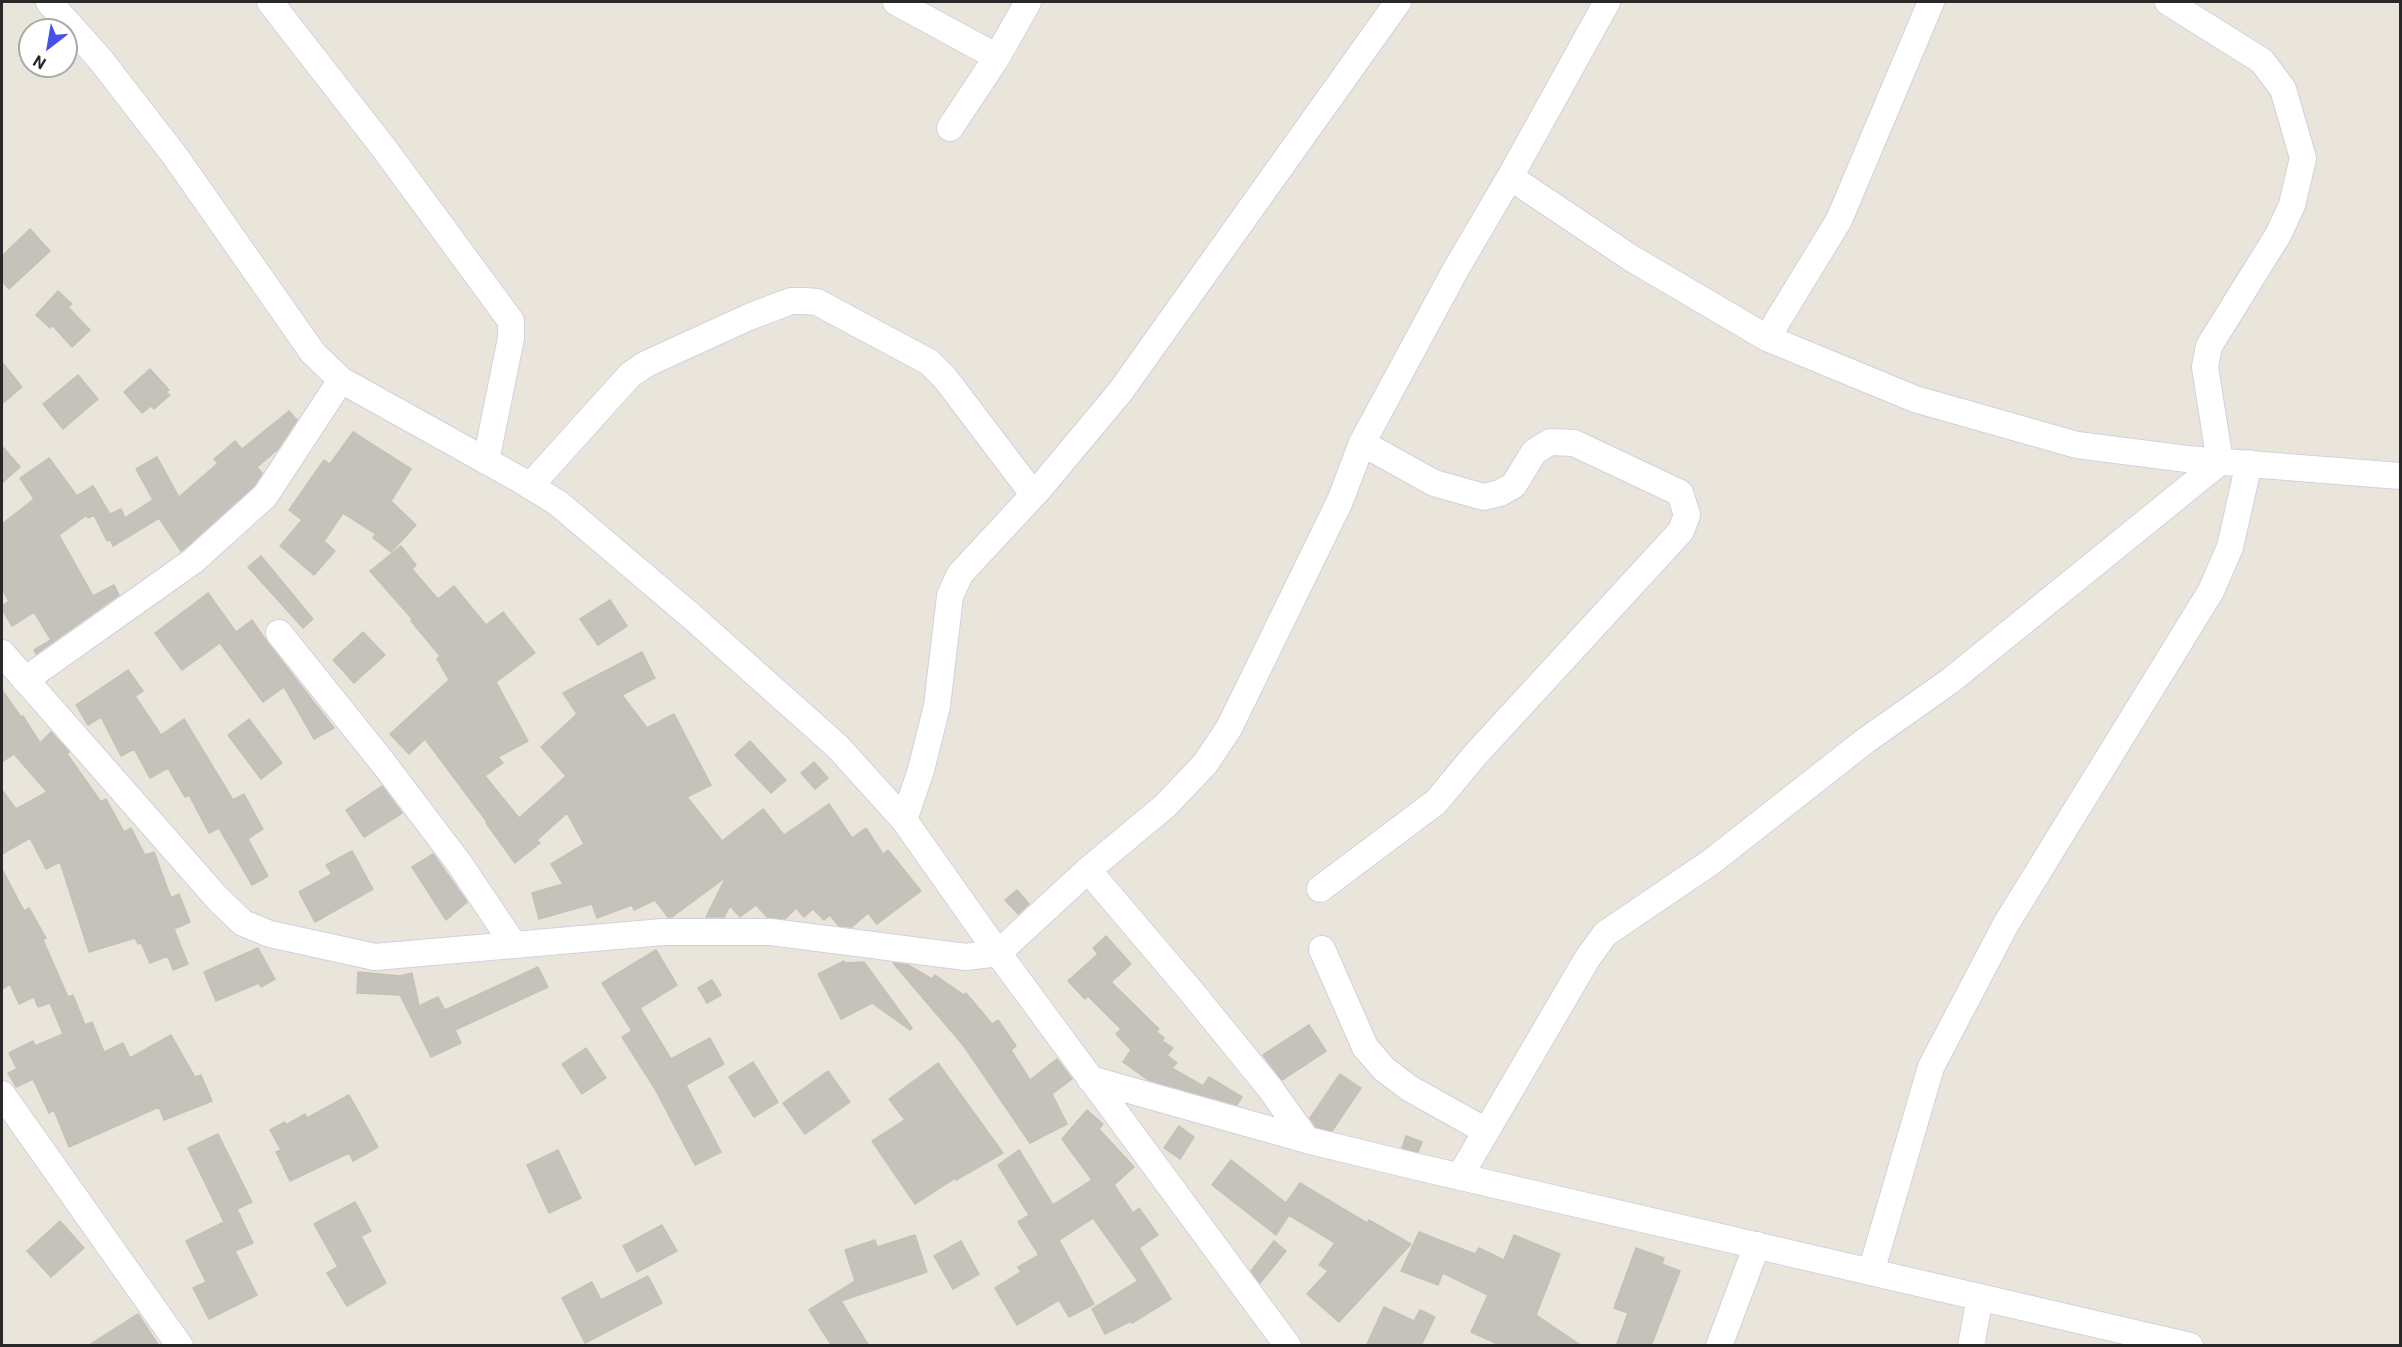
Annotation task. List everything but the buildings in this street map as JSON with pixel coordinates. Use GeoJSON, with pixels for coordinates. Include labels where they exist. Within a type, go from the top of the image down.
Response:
{"type":"FeatureCollection","features":[{"type":"Feature","properties":{"kind":"street"},"geometry":{"type":"LineString","coordinates":[[49,2],[100,59],[175,156],[313,353],[340,380],[558,503],[838,747],[904,820],[998,953],[1287,1346]]}},
{"type":"Feature","properties":{"kind":"street"},"geometry":{"type":"LineString","coordinates":[[270,2],[390,156],[511,321],[511,338],[486,461]]}},
{"type":"Feature","properties":{"kind":"street"},"geometry":{"type":"LineString","coordinates":[[896,2],[997,57]]}},
{"type":"Feature","properties":{"kind":"street"},"geometry":{"type":"LineString","coordinates":[[950,128],[997,57],[1028,2]]}},
{"type":"Feature","properties":{"kind":"street"},"geometry":{"type":"LineString","coordinates":[[904,820],[921,770],[937,706],[950,596],[960,573],[1034,494],[1120,392],[1398,2]]}},
{"type":"Feature","properties":{"kind":"street"},"geometry":{"type":"LineString","coordinates":[[2,653],[218,899],[243,923],[270,934],[375,957],[663,932],[771,932],[966,957],[998,953],[1088,870],[1165,806],[1205,764],[1230,728],[1340,501],[1362,443],[1456,269],[1607,2]]}},
{"type":"Feature","properties":{"kind":"street"},"geometry":{"type":"LineString","coordinates":[[1767,338],[1839,220],[1931,2]]}},
{"type":"Feature","properties":{"kind":"street"},"geometry":{"type":"LineString","coordinates":[[2168,2],[2262,61],[2283,89],[2303,158],[2292,205],[2278,235],[2208,346],[2205,367],[2220,462]]}},
{"type":"Feature","properties":{"kind":"street"},"geometry":{"type":"LineString","coordinates":[[1510,177],[1631,258],[1767,338],[1915,399],[2077,445],[2187,459],[2400,476]]}},
{"type":"Feature","properties":{"kind":"street"},"geometry":{"type":"LineString","coordinates":[[530,486],[630,375],[749,317],[791,302],[804,301],[817,302],[929,362],[945,378],[1034,494]]}},
{"type":"Feature","properties":{"kind":"street"},"geometry":{"type":"LineString","coordinates":[[25,680],[193,561],[265,496],[340,380]]}},
{"type":"Feature","properties":{"kind":"street"},"geometry":{"type":"LineString","coordinates":[[1320,890],[1436,802],[1476,754],[1681,531],[1687,515],[1680,493],[1574,443],[1550,442],[1534,452],[1514,485],[1500,493],[1484,496],[1434,483],[1362,443]]}},
{"type":"Feature","properties":{"kind":"street"},"geometry":{"type":"LineString","coordinates":[[1460,1176],[1587,959],[1605,934],[1711,862],[1865,741],[1950,681],[2220,462]]}},
{"type":"Feature","properties":{"kind":"street"},"geometry":{"type":"LineString","coordinates":[[1871,1272],[1931,1067],[2006,924],[2211,591],[2230,547],[2249,463]]}},
{"type":"Feature","properties":{"kind":"street"},"geometry":{"type":"LineString","coordinates":[[279,633],[384,764],[459,863],[514,945]]}},
{"type":"Feature","properties":{"kind":"street"},"geometry":{"type":"LineString","coordinates":[[1088,870],[1255,1070],[1306,1140]]}},
{"type":"Feature","properties":{"kind":"street"},"geometry":{"type":"LineString","coordinates":[[1322,949],[1365,1047],[1384,1069],[1409,1088],[1486,1131]]}},
{"type":"Feature","properties":{"kind":"street"},"geometry":{"type":"LineString","coordinates":[[1090,1079],[1306,1140],[2190,1346]]}},
{"type":"Feature","properties":{"kind":"street"},"geometry":{"type":"LineString","coordinates":[[2,1094],[180,1346]]}},
{"type":"Feature","properties":{"kind":"street"},"geometry":{"type":"LineString","coordinates":[[1719,1346],[1757,1245]]}},
{"type":"Feature","properties":{"kind":"street"},"geometry":{"type":"LineString","coordinates":[[1971,1346],[1980,1297]]}}]}
